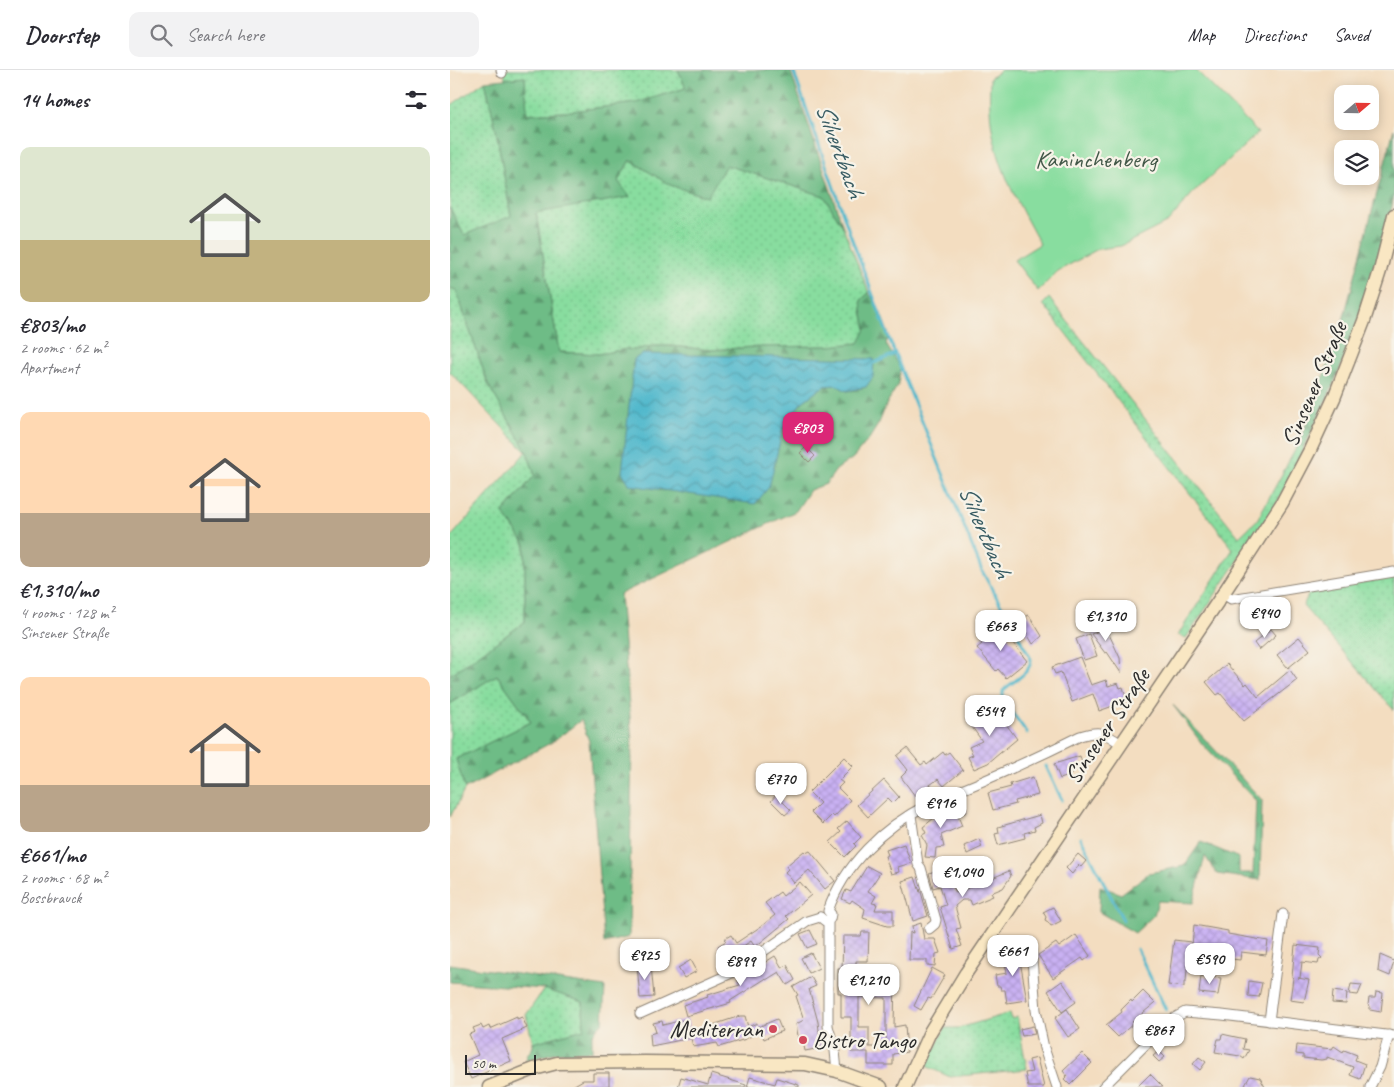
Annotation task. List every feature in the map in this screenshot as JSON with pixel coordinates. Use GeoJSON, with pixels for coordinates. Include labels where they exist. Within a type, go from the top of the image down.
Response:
{"type":"FeatureCollection","features":[{"type":"Feature","properties":{"kind":"main road","name":"Sinsener Straße"},"geometry":{"type":"LineString","coordinates":[[905,1087],[930,1032],[966,973],[1223,594],[1282,503],[1310,450],[1334,398],[1364,321],[1380,271],[1394,215]]}},
{"type":"Feature","properties":{"kind":"main road"},"geometry":{"type":"LineString","coordinates":[[489,1087],[534,1068],[558,1063],[797,1064],[837,1071],[881,1087]]}},
{"type":"Feature","properties":{"kind":"street"},"geometry":{"type":"LineString","coordinates":[[1223,594],[1231,599],[1394,572]]}},
{"type":"Feature","properties":{"kind":"street"},"geometry":{"type":"LineString","coordinates":[[640,1014],[734,972],[807,921],[824,919],[831,914],[828,911],[835,892],[846,874],[864,852],[885,832],[927,805],[1023,764],[1080,736],[1100,732],[1121,744]]}},
{"type":"Feature","properties":{"kind":"street"},"geometry":{"type":"LineString","coordinates":[[911,814],[918,864],[921,868],[936,920],[935,924],[929,929]]}},
{"type":"Feature","properties":{"kind":"street"},"geometry":{"type":"LineString","coordinates":[[1269,1021],[1284,914]]}},
{"type":"Feature","properties":{"kind":"street"},"geometry":{"type":"LineString","coordinates":[[824,919],[828,1026],[835,1051],[837,1071]]}},
{"type":"Feature","properties":{"kind":"street"},"geometry":{"type":"LineString","coordinates":[[1031,946],[1036,1010],[1044,1048],[1057,1087]]}},
{"type":"Feature","properties":{"kind":"street"},"geometry":{"type":"LineString","coordinates":[[1102,1087],[1169,1021],[1185,1012],[1200,1012],[1391,1035],[1380,1067],[1370,1087]]}},
{"type":"Feature","properties":{"kind":"green space"},"geometry":{"type":"Polygon","coordinates":[[[504,70],[678,70],[686,88],[636,103],[564,112],[526,114],[525,77],[505,79],[504,70]]]}},
{"type":"Feature","properties":{"kind":"green space"},"geometry":{"type":"Polygon","coordinates":[[[678,70],[790,70],[843,227],[824,196],[726,165],[707,197],[670,185],[630,160],[618,181],[630,197],[536,213],[559,352],[599,354],[652,346],[711,350],[755,347],[829,346],[859,343],[866,329],[861,300],[869,293],[880,311],[889,335],[886,344],[900,368],[898,385],[869,439],[853,458],[836,470],[826,484],[810,490],[796,511],[620,594],[632,741],[629,937],[604,943],[589,741],[581,720],[554,741],[465,789],[456,759],[531,722],[497,675],[450,704],[450,675],[525,622],[525,544],[503,513],[535,475],[527,452],[488,384],[456,290],[450,288],[450,208],[464,235],[511,216],[496,129],[485,81],[525,77],[527,114],[564,112],[636,103],[686,88],[678,70]],[[643,354],[783,429],[801,403],[824,386],[836,385],[847,391],[866,387],[643,354]]]}},
{"type":"Feature","properties":{"kind":"green space","name":"Kaninchenberg"},"geometry":{"type":"Polygon","coordinates":[[[1001,70],[1196,70],[1258,133],[1192,194],[1168,222],[1121,246],[1098,249],[1058,271],[1038,291],[1014,260],[1040,244],[1007,179],[995,145],[990,109],[990,78],[1001,70]]]}},
{"type":"Feature","properties":{"kind":"green space"},"geometry":{"type":"Polygon","coordinates":[[[485,81],[496,129],[511,217],[464,235],[450,208],[450,106],[485,81]]]}},
{"type":"Feature","properties":{"kind":"green space"},"geometry":{"type":"Polygon","coordinates":[[[1394,129],[1394,190],[1388,222],[1347,352],[1327,400],[1304,447],[1299,443],[1341,328],[1394,129]]]}},
{"type":"Feature","properties":{"kind":"green space"},"geometry":{"type":"Polygon","coordinates":[[[630,160],[670,185],[706,197],[726,165],[824,196],[843,227],[869,293],[861,300],[866,329],[860,343],[829,346],[755,347],[711,350],[652,346],[599,354],[559,352],[536,212],[629,197],[618,181],[630,160]]]}},
{"type":"Feature","properties":{"kind":"green space"},"geometry":{"type":"Polygon","coordinates":[[[450,288],[456,290],[488,384],[527,452],[535,475],[503,513],[525,544],[525,622],[450,675],[450,538],[526,452],[450,372],[450,288]]]}},
{"type":"Feature","properties":{"kind":"green space"},"geometry":{"type":"Polygon","coordinates":[[[1049,298],[1239,537],[1257,520],[1299,443],[1304,447],[1277,503],[1186,638],[1178,635],[1233,549],[1043,304],[1049,298]]]}},
{"type":"Feature","properties":{"kind":"green space"},"geometry":{"type":"Polygon","coordinates":[[[1394,577],[1394,710],[1303,606],[1310,591],[1394,577]]]}},
{"type":"Feature","properties":{"kind":"green space"},"geometry":{"type":"Polygon","coordinates":[[[497,675],[531,722],[456,759],[465,789],[450,817],[450,704],[497,675]]]}},
{"type":"Feature","properties":{"kind":"green space"},"geometry":{"type":"Polygon","coordinates":[[[1173,705],[1262,800],[1260,880],[1217,874],[1205,856],[1193,903],[1158,901],[1154,915],[1135,933],[1099,912],[1100,886],[1121,894],[1149,873],[1184,866],[1201,842],[1239,858],[1239,873],[1253,873],[1256,801],[1203,745],[1173,705]]]}},
{"type":"Feature","properties":{"kind":"green space"},"geometry":{"type":"Polygon","coordinates":[[[450,964],[605,987],[603,1022],[592,1034],[592,1051],[554,1053],[526,1061],[533,1043],[584,1029],[583,1002],[544,989],[450,982],[450,964]]]}},
{"type":"Feature","properties":{"kind":"green space"},"geometry":{"type":"Polygon","coordinates":[[[544,989],[583,1002],[584,1029],[533,1043],[526,1015],[544,989]]]}},
{"type":"Feature","properties":{"kind":"green space"},"geometry":{"type":"Polygon","coordinates":[[[1010,1013],[1012,1019],[1017,1017],[1027,1069],[950,1077],[926,1066],[945,1028],[959,1028],[1010,1013]]]}},
{"type":"Feature","properties":{"kind":"water"},"geometry":{"type":"Polygon","coordinates":[[[643,354],[874,359],[873,377],[866,387],[847,391],[836,385],[824,386],[801,403],[783,429],[769,487],[755,504],[630,485],[622,472],[634,359],[643,354]]]}},
{"type":"Feature","properties":{"kind":"building"},"geometry":{"type":"Polygon","coordinates":[[[806,447],[815,456],[809,462],[800,453],[806,447]]]}},
{"type":"Feature","properties":{"kind":"building"},"geometry":{"type":"Polygon","coordinates":[[[1029,615],[1042,636],[1033,644],[1019,620],[1029,615]]]}},
{"type":"Feature","properties":{"kind":"building"},"geometry":{"type":"Polygon","coordinates":[[[1102,619],[1120,658],[1121,673],[1107,652],[1105,653],[1091,634],[1097,632],[1093,623],[1102,619]]]}},
{"type":"Feature","properties":{"kind":"building"},"geometry":{"type":"Polygon","coordinates":[[[998,624],[1027,661],[1006,678],[998,669],[996,671],[977,648],[982,644],[979,640],[998,624]]]}},
{"type":"Feature","properties":{"kind":"building"},"geometry":{"type":"Polygon","coordinates":[[[1271,629],[1276,635],[1259,650],[1254,643],[1271,629]]]}},
{"type":"Feature","properties":{"kind":"building"},"geometry":{"type":"Polygon","coordinates":[[[1089,634],[1097,656],[1084,660],[1076,639],[1089,634]]]}},
{"type":"Feature","properties":{"kind":"building"},"geometry":{"type":"Polygon","coordinates":[[[1299,637],[1310,650],[1288,668],[1277,655],[1299,637]]]}},
{"type":"Feature","properties":{"kind":"building"},"geometry":{"type":"Polygon","coordinates":[[[1080,657],[1091,685],[1106,680],[1108,686],[1118,683],[1120,688],[1123,687],[1127,701],[1099,711],[1093,694],[1072,702],[1061,672],[1055,674],[1052,667],[1080,657]]]}},
{"type":"Feature","properties":{"kind":"building"},"geometry":{"type":"Polygon","coordinates":[[[1227,664],[1245,685],[1247,683],[1258,697],[1290,670],[1297,680],[1244,721],[1220,693],[1217,695],[1206,682],[1227,664]]]}},
{"type":"Feature","properties":{"kind":"building"},"geometry":{"type":"Polygon","coordinates":[[[992,705],[1017,739],[988,763],[974,769],[968,757],[973,755],[969,747],[982,741],[969,723],[992,705]]]}},
{"type":"Feature","properties":{"kind":"building"},"geometry":{"type":"Polygon","coordinates":[[[907,748],[921,765],[925,762],[927,765],[943,752],[945,755],[949,752],[963,770],[944,786],[938,779],[915,796],[901,777],[908,770],[897,756],[907,748]]]}},
{"type":"Feature","properties":{"kind":"building"},"geometry":{"type":"Polygon","coordinates":[[[1080,756],[1082,763],[1077,765],[1069,776],[1060,779],[1054,764],[1080,756]]]}},
{"type":"Feature","properties":{"kind":"building"},"geometry":{"type":"Polygon","coordinates":[[[844,757],[853,766],[839,780],[843,783],[838,788],[850,800],[834,817],[832,815],[823,824],[811,812],[820,803],[809,792],[844,757]]]}},
{"type":"Feature","properties":{"kind":"building"},"geometry":{"type":"Polygon","coordinates":[[[1033,777],[1038,795],[1015,801],[1016,804],[993,810],[988,793],[1011,787],[1010,784],[1033,777]]]}},
{"type":"Feature","properties":{"kind":"building"},"geometry":{"type":"Polygon","coordinates":[[[884,780],[899,797],[893,803],[888,798],[868,817],[857,805],[884,780]]]}},
{"type":"Feature","properties":{"kind":"building"},"geometry":{"type":"Polygon","coordinates":[[[776,795],[791,810],[785,815],[771,801],[776,795]]]}},
{"type":"Feature","properties":{"kind":"building"},"geometry":{"type":"Polygon","coordinates":[[[964,804],[967,812],[958,816],[962,826],[941,835],[944,847],[936,848],[935,858],[925,857],[927,845],[922,835],[926,833],[923,827],[934,818],[964,804]]]}},
{"type":"Feature","properties":{"kind":"building"},"geometry":{"type":"Polygon","coordinates":[[[1040,815],[1042,823],[1034,827],[1035,830],[1024,833],[1025,838],[998,845],[995,834],[999,833],[998,827],[1040,815]]]}},
{"type":"Feature","properties":{"kind":"building"},"geometry":{"type":"Polygon","coordinates":[[[847,821],[861,837],[854,844],[856,846],[845,857],[830,842],[841,832],[838,829],[847,821]]]}},
{"type":"Feature","properties":{"kind":"building"},"geometry":{"type":"Polygon","coordinates":[[[979,839],[982,847],[967,854],[964,846],[979,839]]]}},
{"type":"Feature","properties":{"kind":"building"},"geometry":{"type":"Polygon","coordinates":[[[904,844],[911,863],[898,867],[899,872],[891,874],[885,856],[888,855],[886,850],[904,844]]]}},
{"type":"Feature","properties":{"kind":"building"},"geometry":{"type":"Polygon","coordinates":[[[804,851],[806,853],[810,851],[835,881],[825,889],[809,870],[794,883],[785,872],[788,869],[786,866],[804,851]]]}},
{"type":"Feature","properties":{"kind":"building"},"geometry":{"type":"Polygon","coordinates":[[[1078,854],[1086,861],[1081,867],[1079,865],[1072,874],[1066,868],[1078,854]]]}},
{"type":"Feature","properties":{"kind":"building"},"geometry":{"type":"Polygon","coordinates":[[[867,866],[880,873],[868,891],[876,896],[872,903],[877,904],[875,910],[893,910],[893,926],[887,926],[863,918],[865,909],[852,900],[850,903],[842,899],[846,890],[851,892],[867,866]]]}},
{"type":"Feature","properties":{"kind":"building"},"geometry":{"type":"Polygon","coordinates":[[[941,866],[947,883],[951,881],[956,893],[1009,871],[1011,876],[1003,888],[991,893],[993,896],[972,905],[970,900],[962,900],[955,906],[961,928],[956,929],[962,946],[953,949],[940,907],[946,905],[940,886],[933,888],[929,873],[935,871],[934,868],[941,866]]]}},
{"type":"Feature","properties":{"kind":"building"},"geometry":{"type":"Polygon","coordinates":[[[915,877],[928,916],[913,921],[902,881],[915,877]]]}},
{"type":"Feature","properties":{"kind":"building"},"geometry":{"type":"Polygon","coordinates":[[[800,882],[811,895],[786,916],[789,919],[755,947],[751,941],[725,958],[718,946],[726,941],[724,939],[731,935],[736,943],[763,925],[775,915],[765,903],[780,892],[783,896],[800,882]]]}},
{"type":"Feature","properties":{"kind":"building"},"geometry":{"type":"Polygon","coordinates":[[[1053,907],[1061,921],[1051,926],[1045,920],[1046,917],[1043,912],[1053,907]]]}},
{"type":"Feature","properties":{"kind":"building"},"geometry":{"type":"Polygon","coordinates":[[[921,923],[924,939],[935,939],[940,953],[936,954],[935,966],[927,965],[927,960],[909,960],[910,932],[913,933],[912,926],[921,923]]]}},
{"type":"Feature","properties":{"kind":"building"},"geometry":{"type":"Polygon","coordinates":[[[1194,925],[1228,931],[1228,934],[1268,941],[1266,955],[1241,952],[1240,960],[1232,959],[1232,955],[1225,954],[1226,949],[1192,945],[1194,925]]]}},
{"type":"Feature","properties":{"kind":"building"},"geometry":{"type":"Polygon","coordinates":[[[810,930],[817,944],[807,948],[800,934],[810,930]]]}},
{"type":"Feature","properties":{"kind":"building"},"geometry":{"type":"Polygon","coordinates":[[[862,932],[869,932],[868,961],[856,961],[856,976],[887,977],[887,973],[895,973],[894,1027],[905,1025],[907,1052],[893,1054],[893,1065],[868,1065],[868,1052],[851,1052],[851,1017],[841,1017],[841,993],[838,993],[838,968],[842,968],[843,936],[861,936],[862,932]],[[859,997],[859,1027],[869,1027],[869,1047],[886,1047],[886,998],[859,997]]]}},
{"type":"Feature","properties":{"kind":"building"},"geometry":{"type":"Polygon","coordinates":[[[1076,935],[1090,956],[1084,961],[1082,958],[1053,978],[1038,955],[1056,943],[1059,947],[1076,935]]]}},
{"type":"Feature","properties":{"kind":"building"},"geometry":{"type":"Polygon","coordinates":[[[1020,940],[1023,960],[1020,961],[1027,1000],[1007,1003],[1005,990],[1001,990],[1000,986],[997,986],[995,975],[1007,973],[1005,963],[1009,962],[1008,957],[1020,940]]]}},
{"type":"Feature","properties":{"kind":"building"},"geometry":{"type":"Polygon","coordinates":[[[1174,940],[1191,942],[1184,987],[1168,985],[1174,940]]]}},
{"type":"Feature","properties":{"kind":"building"},"geometry":{"type":"Polygon","coordinates":[[[1295,945],[1320,948],[1319,955],[1322,958],[1318,964],[1302,962],[1300,978],[1298,978],[1309,980],[1304,1002],[1290,1000],[1295,945]]]}},
{"type":"Feature","properties":{"kind":"building"},"geometry":{"type":"Polygon","coordinates":[[[811,953],[819,968],[809,973],[801,958],[811,953]]]}},
{"type":"Feature","properties":{"kind":"building"},"geometry":{"type":"Polygon","coordinates":[[[1380,955],[1394,961],[1390,976],[1378,971],[1380,955]]]}},
{"type":"Feature","properties":{"kind":"building"},"geometry":{"type":"Polygon","coordinates":[[[775,956],[782,968],[787,965],[795,980],[787,985],[779,972],[730,1001],[731,1003],[686,1016],[683,1005],[740,985],[737,980],[775,956]]]}},
{"type":"Feature","properties":{"kind":"building"},"geometry":{"type":"Polygon","coordinates":[[[691,960],[697,971],[684,978],[678,968],[691,960]]]}},
{"type":"Feature","properties":{"kind":"building"},"geometry":{"type":"Polygon","coordinates":[[[637,965],[651,965],[654,997],[640,998],[637,965]]]}},
{"type":"Feature","properties":{"kind":"building"},"geometry":{"type":"Polygon","coordinates":[[[932,968],[945,975],[931,999],[928,998],[921,1010],[914,1006],[932,968]]]}},
{"type":"Feature","properties":{"kind":"building"},"geometry":{"type":"Polygon","coordinates":[[[1201,976],[1221,978],[1218,995],[1199,993],[1201,976]]]}},
{"type":"Feature","properties":{"kind":"building"},"geometry":{"type":"Polygon","coordinates":[[[811,977],[816,986],[809,989],[818,1022],[821,1048],[805,1051],[803,1041],[799,1042],[796,1024],[804,1020],[796,996],[798,995],[793,987],[811,977]]]}},
{"type":"Feature","properties":{"kind":"building"},"geometry":{"type":"Polygon","coordinates":[[[1062,981],[1076,1002],[1062,1012],[1048,991],[1062,981]]]}},
{"type":"Feature","properties":{"kind":"building"},"geometry":{"type":"Polygon","coordinates":[[[1249,981],[1262,983],[1259,997],[1248,996],[1249,981]]]}},
{"type":"Feature","properties":{"kind":"building"},"geometry":{"type":"Polygon","coordinates":[[[1351,984],[1362,985],[1358,995],[1349,994],[1351,984]]]}},
{"type":"Feature","properties":{"kind":"building"},"geometry":{"type":"Polygon","coordinates":[[[1143,991],[1155,1003],[1132,1022],[1134,1023],[1118,1037],[1106,1025],[1143,991]]]}},
{"type":"Feature","properties":{"kind":"building"},"geometry":{"type":"Polygon","coordinates":[[[1333,991],[1347,993],[1346,1004],[1332,1003],[1333,991]]]}},
{"type":"Feature","properties":{"kind":"building"},"geometry":{"type":"Polygon","coordinates":[[[1376,992],[1383,993],[1381,1012],[1370,1010],[1368,1005],[1369,998],[1375,998],[1376,992]]]}},
{"type":"Feature","properties":{"kind":"building"},"geometry":{"type":"Polygon","coordinates":[[[1067,1009],[1080,1029],[1068,1037],[1055,1018],[1067,1009]]]}},
{"type":"Feature","properties":{"kind":"building"},"geometry":{"type":"Polygon","coordinates":[[[745,1016],[748,1027],[757,1023],[758,1027],[777,1019],[782,1031],[764,1039],[759,1028],[760,1031],[746,1039],[719,1047],[717,1043],[693,1047],[691,1038],[651,1046],[650,1034],[656,1032],[653,1023],[662,1021],[663,1025],[687,1019],[690,1033],[714,1028],[713,1025],[745,1016]]]}},
{"type":"Feature","properties":{"kind":"building"},"geometry":{"type":"Polygon","coordinates":[[[517,1017],[517,1019],[522,1017],[527,1028],[502,1039],[511,1061],[471,1079],[463,1062],[478,1055],[469,1034],[475,1032],[473,1028],[481,1025],[483,1029],[489,1026],[490,1029],[517,1017]]]}},
{"type":"Feature","properties":{"kind":"building"},"geometry":{"type":"Polygon","coordinates":[[[1033,1026],[1035,1034],[1022,1036],[1020,1029],[1033,1026]]]}},
{"type":"Feature","properties":{"kind":"building"},"geometry":{"type":"Polygon","coordinates":[[[1222,1034],[1245,1039],[1243,1049],[1249,1050],[1244,1059],[1240,1056],[1215,1052],[1218,1039],[1221,1039],[1222,1034]]]}},
{"type":"Feature","properties":{"kind":"building"},"geometry":{"type":"Polygon","coordinates":[[[1297,1045],[1332,1049],[1334,1046],[1343,1052],[1344,1050],[1357,1055],[1355,1060],[1365,1064],[1360,1079],[1350,1075],[1353,1067],[1327,1057],[1327,1059],[1321,1060],[1303,1058],[1303,1055],[1296,1054],[1297,1045]]]}},
{"type":"Feature","properties":{"kind":"building"},"geometry":{"type":"Polygon","coordinates":[[[1159,1051],[1165,1057],[1159,1062],[1153,1056],[1159,1051]]]}},
{"type":"Feature","properties":{"kind":"building"},"geometry":{"type":"Polygon","coordinates":[[[1082,1053],[1092,1063],[1070,1085],[1064,1079],[1067,1076],[1063,1071],[1082,1053]]]}},
{"type":"Feature","properties":{"kind":"building"},"geometry":{"type":"Polygon","coordinates":[[[1199,1057],[1206,1062],[1200,1070],[1193,1064],[1199,1057]]]}},
{"type":"Feature","properties":{"kind":"building"},"geometry":{"type":"Polygon","coordinates":[[[1037,1058],[1044,1087],[1028,1087],[1025,1073],[1032,1072],[1029,1060],[1037,1058]]]}},
{"type":"Feature","properties":{"kind":"building"},"geometry":{"type":"Polygon","coordinates":[[[593,1073],[609,1073],[609,1086],[571,1087],[583,1080],[593,1080],[593,1073]]]}},
{"type":"Feature","properties":{"kind":"building"},"geometry":{"type":"Polygon","coordinates":[[[711,1074],[746,1085],[745,1087],[678,1087],[681,1077],[708,1085],[711,1074]]]}},
{"type":"Feature","properties":{"kind":"building"},"geometry":{"type":"Polygon","coordinates":[[[1150,1074],[1163,1087],[1137,1087],[1150,1074]]]}},
{"type":"Feature","properties":{"kind":"building"},"geometry":{"type":"Polygon","coordinates":[[[1250,1076],[1260,1078],[1265,1087],[1244,1087],[1250,1076]]]}},
{"type":"Feature","properties":{"kind":"building"},"geometry":{"type":"Polygon","coordinates":[[[750,1077],[775,1084],[777,1078],[799,1085],[799,1087],[747,1087],[750,1077]]]}},
{"type":"Feature","properties":{"kind":"waterway","name":"Silvertbach"},"geometry":{"type":"LineString","coordinates":[[793,70],[850,234],[895,354],[982,571],[1031,659],[1030,665],[1024,674],[1003,691],[1003,699],[1027,733]]}},
{"type":"Feature","properties":{"kind":"waterway","name":"Silvertbach"},"geometry":{"type":"LineString","coordinates":[[874,363],[895,354]]}},
{"type":"Feature","properties":{"kind":"waterway","name":"Silvertbach"},"geometry":{"type":"LineString","coordinates":[[1046,766],[1062,800]]}},
{"type":"Feature","properties":{"kind":"waterway","name":"Silvertbach"},"geometry":{"type":"LineString","coordinates":[[1081,838],[1123,920]]}},
{"type":"Feature","properties":{"kind":"waterway","name":"Silvertbach"},"geometry":{"type":"LineString","coordinates":[[1137,949],[1166,1010]]}},
{"type":"Feature","properties":{"kind":"place","name":"Mediterran"},"geometry":{"type":"Point","coordinates":[773,1029]}},
{"type":"Feature","properties":{"kind":"place","name":"Bistro Tango"},"geometry":{"type":"Point","coordinates":[803,1040]}}]}
